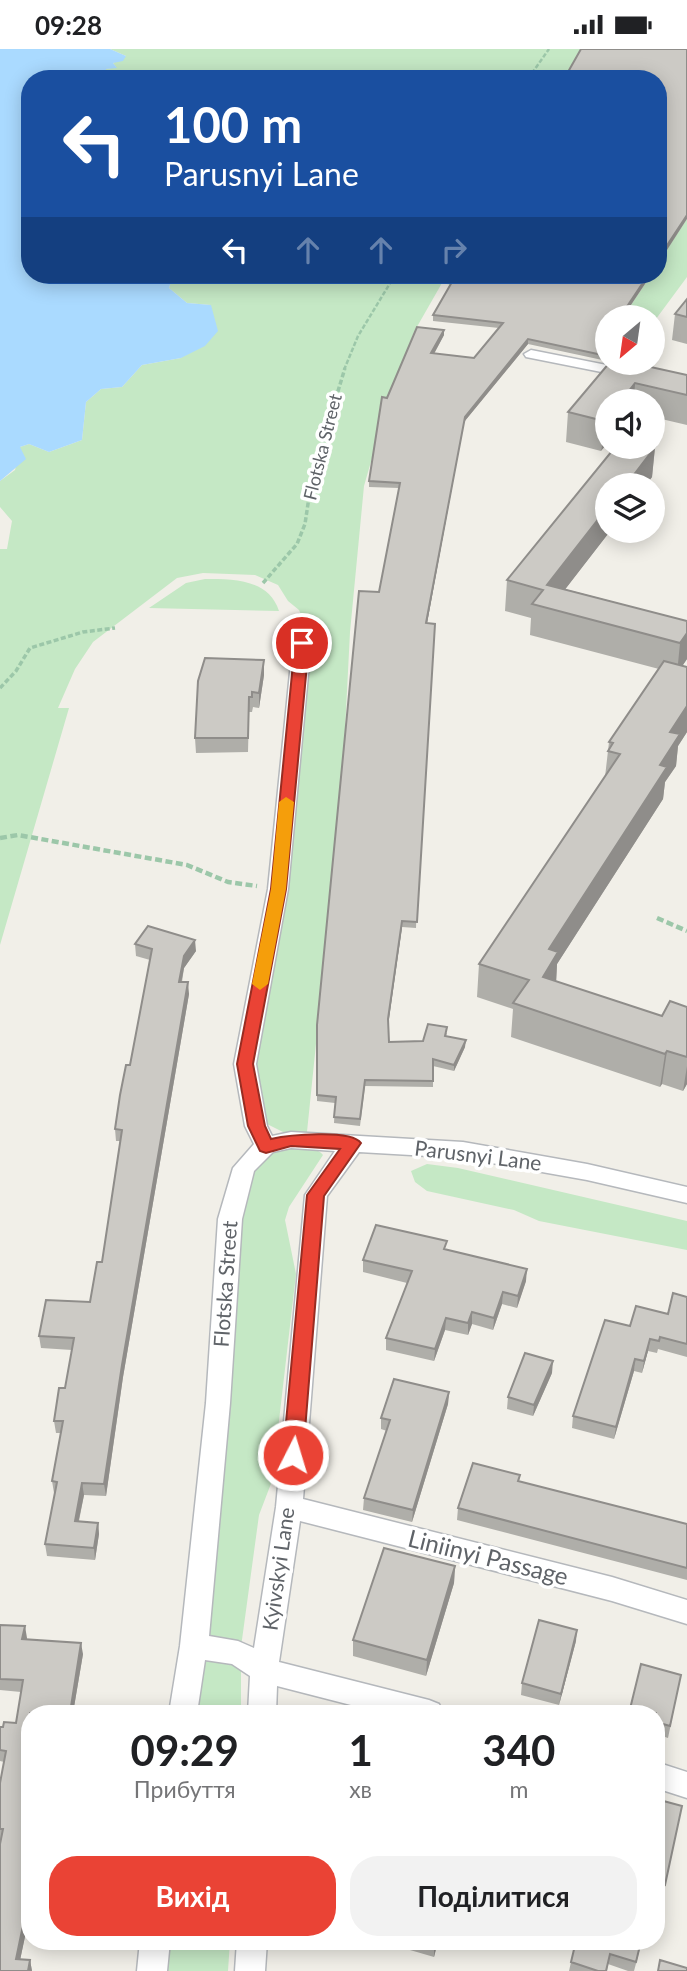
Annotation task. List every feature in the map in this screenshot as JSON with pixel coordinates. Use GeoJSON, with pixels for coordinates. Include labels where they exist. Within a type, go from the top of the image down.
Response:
{"type":"FeatureCollection","features":[{"type":"Feature","properties":{"kind":"street"},"geometry":{"type":"LineString","coordinates":[[531,354],[687,385]]}},
{"type":"Feature","properties":{"kind":"street"},"geometry":{"type":"LineString","coordinates":[[266,1146],[256,1126],[245,1064],[278,889],[302,643],[299,620]]}},
{"type":"Feature","properties":{"kind":"street","name":"Parusnyi Lane"},"geometry":{"type":"LineString","coordinates":[[266,1146],[291,1140],[463,1150],[587,1172],[687,1195]]}},
{"type":"Feature","properties":{"kind":"street","name":"Kyivskyi Lane"},"geometry":{"type":"LineString","coordinates":[[262,1705],[264,1670],[289,1507],[316,1195],[353,1143]]}},
{"type":"Feature","properties":{"kind":"street","name":"Flotska Street"},"geometry":{"type":"LineString","coordinates":[[184,1705],[194,1646],[218,1403],[229,1219],[244,1168],[266,1146]]}},
{"type":"Feature","properties":{"kind":"street","name":"Liniinyi Passage"},"geometry":{"type":"LineString","coordinates":[[289,1507],[612,1589],[687,1612]]}},
{"type":"Feature","properties":{"kind":"street"},"geometry":{"type":"LineString","coordinates":[[194,1646],[238,1653],[264,1670],[398,1705]]}},
{"type":"Feature","properties":{"kind":"street"},"geometry":{"type":"LineString","coordinates":[[665,1778],[687,1785]]}},
{"type":"Feature","properties":{"kind":"street"},"geometry":{"type":"LineString","coordinates":[[152,1971],[154,1950]]}},
{"type":"Feature","properties":{"kind":"path"},"geometry":{"type":"LineString","coordinates":[[534,70],[549,49]]}},
{"type":"Feature","properties":{"kind":"path","name":"Flotska Street"},"geometry":{"type":"LineString","coordinates":[[263,583],[298,544],[312,477],[336,394],[358,336],[389,284]]}},
{"type":"Feature","properties":{"kind":"path"},"geometry":{"type":"LineString","coordinates":[[0,688],[16,671],[30,648],[83,632],[115,628]]}},
{"type":"Feature","properties":{"kind":"path"},"geometry":{"type":"LineString","coordinates":[[0,838],[18,835],[81,845],[120,855],[187,865],[229,882],[278,889]]}},
{"type":"Feature","properties":{"kind":"path"},"geometry":{"type":"LineString","coordinates":[[657,918],[687,931]]}},
{"type":"Feature","properties":{"kind":"green space"},"geometry":{"type":"Polygon","coordinates":[[[110,49],[583,49],[571,70],[106,70],[116,67],[113,63],[126,56],[110,49]]]}},
{"type":"Feature","properties":{"kind":"green space"},"geometry":{"type":"Polygon","coordinates":[[[687,219],[687,277],[665,307],[631,305],[645,284],[667,284],[667,249],[687,219]]]}},
{"type":"Feature","properties":{"kind":"green space"},"geometry":{"type":"Polygon","coordinates":[[[170,284],[441,284],[414,332],[390,395],[364,486],[350,632],[342,789],[307,1132],[283,1132],[263,1122],[255,1063],[288,892],[303,718],[303,619],[299,610],[288,601],[278,585],[255,575],[203,573],[177,578],[93,642],[75,669],[58,708],[69,708],[0,945],[0,549],[7,549],[12,521],[0,507],[0,481],[15,470],[20,447],[29,444],[49,452],[82,440],[86,402],[101,389],[122,387],[142,365],[181,358],[211,305],[187,303],[169,288],[170,284]]]}},
{"type":"Feature","properties":{"kind":"green space"},"geometry":{"type":"Polygon","coordinates":[[[205,579],[227,579],[259,587],[274,600],[279,611],[149,608],[186,583],[205,579]]]}},
{"type":"Feature","properties":{"kind":"green space"},"geometry":{"type":"Polygon","coordinates":[[[284,1148],[311,1148],[323,1155],[289,1207],[285,1220],[296,1274],[272,1481],[259,1515],[241,1647],[241,1705],[196,1705],[224,1436],[241,1199],[255,1167],[266,1157],[284,1148]]]}},
{"type":"Feature","properties":{"kind":"green space"},"geometry":{"type":"Polygon","coordinates":[[[427,1164],[458,1168],[687,1221],[687,1250],[539,1221],[514,1210],[427,1191],[415,1182],[411,1171],[427,1164]]]}},
{"type":"Feature","properties":{"kind":"green space"},"geometry":{"type":"Polygon","coordinates":[[[163,1950],[229,1950],[228,1971],[160,1971],[163,1950]]]}},
{"type":"Feature","properties":{"kind":"water"},"geometry":{"type":"Polygon","coordinates":[[[0,49],[110,49],[126,56],[123,61],[113,63],[117,68],[21,70],[21,284],[170,284],[169,288],[187,303],[211,305],[218,331],[205,346],[181,358],[142,365],[122,387],[101,389],[86,402],[82,440],[49,452],[29,444],[20,447],[26,459],[0,481],[0,49]]]}},
{"type":"Feature","properties":{"kind":"building"},"geometry":{"type":"Polygon","coordinates":[[[581,49],[687,49],[687,215],[667,245],[667,70],[569,70],[581,49]]]}},
{"type":"Feature","properties":{"kind":"building"},"geometry":{"type":"Polygon","coordinates":[[[451,284],[642,284],[628,305],[595,305],[595,353],[528,339],[465,417],[426,623],[435,624],[417,922],[402,921],[388,1019],[389,1042],[423,1041],[428,1024],[447,1027],[445,1036],[466,1040],[454,1065],[433,1059],[433,1081],[365,1080],[360,1119],[334,1117],[336,1097],[317,1095],[317,1025],[359,591],[379,592],[400,483],[369,481],[382,397],[387,398],[417,327],[444,330],[431,353],[474,358],[503,323],[433,315],[451,284]]]}},
{"type":"Feature","properties":{"kind":"building"},"geometry":{"type":"Polygon","coordinates":[[[687,299],[687,317],[675,314],[687,299]]]}},
{"type":"Feature","properties":{"kind":"building"},"geometry":{"type":"Polygon","coordinates":[[[665,370],[687,375],[687,395],[635,383],[630,389],[595,389],[595,419],[568,412],[599,375],[665,375],[665,370]]]}},
{"type":"Feature","properties":{"kind":"building"},"geometry":{"type":"Polygon","coordinates":[[[605,459],[646,459],[635,473],[595,473],[595,523],[547,585],[687,621],[687,633],[680,643],[532,604],[543,590],[507,580],[605,459]]]}},
{"type":"Feature","properties":{"kind":"building"},"geometry":{"type":"Polygon","coordinates":[[[205,658],[264,660],[259,693],[252,692],[252,697],[249,697],[248,738],[195,738],[198,681],[205,658]]]}},
{"type":"Feature","properties":{"kind":"building"},"geometry":{"type":"Polygon","coordinates":[[[664,661],[687,667],[687,706],[670,732],[680,734],[660,765],[667,767],[549,949],[558,952],[543,977],[662,1016],[670,1001],[687,1007],[687,1057],[667,1051],[665,1054],[513,1003],[529,980],[479,964],[620,754],[608,751],[613,743],[609,742],[664,661]]]}},
{"type":"Feature","properties":{"kind":"building"},"geometry":{"type":"Polygon","coordinates":[[[148,926],[195,940],[184,956],[179,982],[188,982],[104,1484],[82,1483],[75,1521],[98,1523],[94,1548],[45,1544],[57,1482],[52,1481],[63,1421],[54,1421],[59,1388],[65,1388],[74,1338],[39,1336],[46,1300],[90,1302],[97,1262],[102,1262],[122,1130],[115,1129],[120,1095],[126,1065],[130,1065],[152,949],[135,944],[148,926]]]}},
{"type":"Feature","properties":{"kind":"building"},"geometry":{"type":"Polygon","coordinates":[[[376,1225],[447,1241],[444,1249],[527,1269],[518,1296],[503,1292],[494,1318],[472,1312],[468,1323],[446,1318],[435,1349],[386,1338],[412,1271],[363,1260],[376,1225]]]}},
{"type":"Feature","properties":{"kind":"building"},"geometry":{"type":"Polygon","coordinates":[[[673,1293],[687,1297],[687,1344],[660,1337],[659,1341],[650,1339],[644,1361],[635,1359],[616,1427],[573,1416],[605,1320],[630,1326],[636,1306],[668,1314],[673,1293]]]}},
{"type":"Feature","properties":{"kind":"building"},"geometry":{"type":"Polygon","coordinates":[[[525,1353],[553,1361],[534,1405],[508,1397],[525,1353]]]}},
{"type":"Feature","properties":{"kind":"building"},"geometry":{"type":"Polygon","coordinates":[[[394,1379],[449,1392],[413,1510],[364,1498],[390,1420],[381,1418],[394,1379]]]}},
{"type":"Feature","properties":{"kind":"building"},"geometry":{"type":"Polygon","coordinates":[[[473,1463],[520,1475],[518,1481],[687,1524],[687,1568],[458,1508],[473,1463]]]}},
{"type":"Feature","properties":{"kind":"building"},"geometry":{"type":"Polygon","coordinates":[[[384,1548],[455,1566],[427,1660],[353,1640],[384,1548]]]}},
{"type":"Feature","properties":{"kind":"building"},"geometry":{"type":"Polygon","coordinates":[[[539,1620],[577,1630],[561,1694],[522,1683],[539,1620]]]}},
{"type":"Feature","properties":{"kind":"building"},"geometry":{"type":"Polygon","coordinates":[[[0,1625],[25,1626],[22,1639],[81,1643],[71,1705],[21,1705],[21,1935],[16,1959],[30,1960],[28,1971],[0,1971],[0,1844],[3,1829],[0,1829],[0,1783],[6,1751],[0,1750],[0,1727],[3,1727],[4,1722],[16,1723],[23,1680],[0,1679],[0,1625]]]}},
{"type":"Feature","properties":{"kind":"building"},"geometry":{"type":"Polygon","coordinates":[[[641,1664],[681,1675],[670,1726],[665,1725],[665,1705],[631,1705],[641,1664]]]}},
{"type":"Feature","properties":{"kind":"building"},"geometry":{"type":"Polygon","coordinates":[[[665,1801],[682,1806],[665,1885],[665,1801]]]}},
{"type":"Feature","properties":{"kind":"building"},"geometry":{"type":"Polygon","coordinates":[[[574,1950],[639,1950],[636,1962],[610,1954],[606,1971],[571,1962],[574,1950]]]}},
{"type":"Feature","properties":{"kind":"building"},"geometry":{"type":"Polygon","coordinates":[[[660,1960],[687,1968],[687,1971],[658,1971],[660,1960]]]}},
{"type":"Feature","properties":{"kind":"slow traffic"},"geometry":{"type":"LineString","coordinates":[[260,984],[278,889],[286,802]]}},
{"type":"Feature","properties":{"kind":"route"},"geometry":{"type":"LineString","coordinates":[[293,1455],[316,1195],[353,1143],[291,1140],[266,1146],[256,1126],[245,1064],[278,889],[302,643]]}}]}
